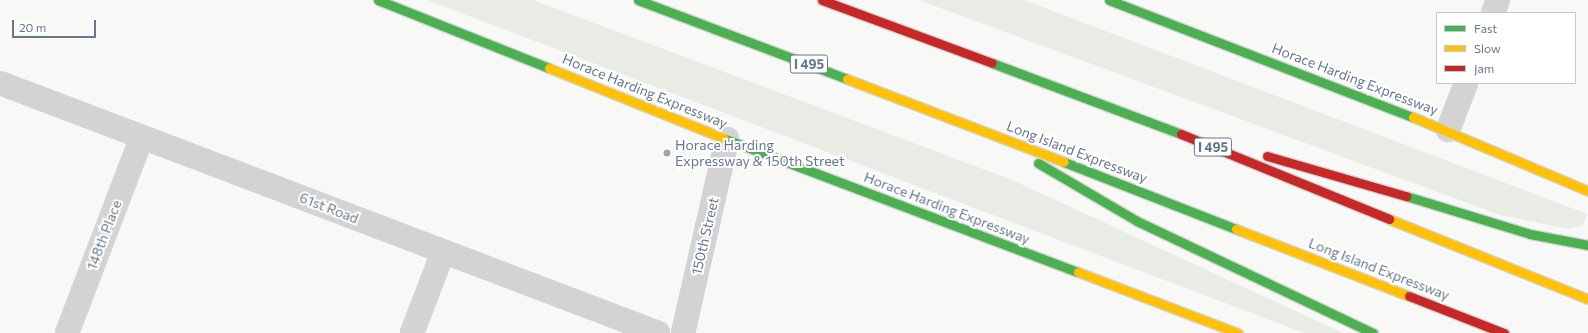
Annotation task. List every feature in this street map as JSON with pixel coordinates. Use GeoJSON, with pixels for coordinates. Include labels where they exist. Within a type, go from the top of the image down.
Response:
{"type":"FeatureCollection","features":[{"type":"Feature","properties":{"kind":"main road","name":"Horace Harding Expressway"},"geometry":{"type":"LineString","coordinates":[[378,0],[727,139],[1238,333]]}},
{"type":"Feature","properties":{"kind":"main road","name":"Long Island Expressway"},"geometry":{"type":"LineString","coordinates":[[638,0],[980,129],[1504,333]]}},
{"type":"Feature","properties":{"kind":"main road","name":"I 495"},"geometry":{"type":"LineString","coordinates":[[822,0],[1158,125],[1588,300]]}},
{"type":"Feature","properties":{"kind":"main road","name":"Horace Harding Expressway"},"geometry":{"type":"LineString","coordinates":[[1110,0],[1448,130],[1588,191]]}},
{"type":"Feature","properties":{"kind":"main road"},"geometry":{"type":"LineString","coordinates":[[1158,125],[1242,149]]}},
{"type":"Feature","properties":{"kind":"main road"},"geometry":{"type":"LineString","coordinates":[[980,129],[1137,221],[1372,333]]}},
{"type":"Feature","properties":{"kind":"main road"},"geometry":{"type":"LineString","coordinates":[[1258,154],[1418,199],[1530,234],[1588,245]]}},
{"type":"Feature","properties":{"kind":"street"},"geometry":{"type":"LineString","coordinates":[[1493,12],[1498,0]]}},
{"type":"Feature","properties":{"kind":"street","name":"61st Road"},"geometry":{"type":"LineString","coordinates":[[0,83],[658,333]]}},
{"type":"Feature","properties":{"kind":"street"},"geometry":{"type":"LineString","coordinates":[[1448,130],[1466,84]]}},
{"type":"Feature","properties":{"kind":"street","name":"148th Place"},"geometry":{"type":"LineString","coordinates":[[67,333],[142,137]]}},
{"type":"Feature","properties":{"kind":"street","name":"150th Street"},"geometry":{"type":"LineString","coordinates":[[683,333],[727,139]]}},
{"type":"Feature","properties":{"kind":"street"},"geometry":{"type":"LineString","coordinates":[[412,333],[443,252]]}},
{"type":"Feature","properties":{"kind":"shaded area"},"geometry":{"type":"Polygon","coordinates":[[[427,0],[533,0],[1012,180],[1343,333],[1304,333],[427,0]]]}},
{"type":"Feature","properties":{"kind":"shaded area"},"geometry":{"type":"Polygon","coordinates":[[[919,0],[1024,0],[1587,214],[1583,225],[1569,229],[1500,215],[919,0]]]}},
{"type":"Feature","properties":{"kind":"traffic: fast"},"geometry":{"type":"LineString","coordinates":[[378,0],[549,68]]}},
{"type":"Feature","properties":{"kind":"traffic: fast"},"geometry":{"type":"LineString","coordinates":[[638,0],[847,79]]}},
{"type":"Feature","properties":{"kind":"traffic: fast"},"geometry":{"type":"LineString","coordinates":[[1109,0],[1413,117]]}},
{"type":"Feature","properties":{"kind":"traffic: fast"},"geometry":{"type":"LineString","coordinates":[[992,63],[1181,134]]}},
{"type":"Feature","properties":{"kind":"traffic: fast"},"geometry":{"type":"LineString","coordinates":[[723,138],[1078,272]]}},
{"type":"Feature","properties":{"kind":"traffic: fast"},"geometry":{"type":"LineString","coordinates":[[1064,162],[1236,229]]}},
{"type":"Feature","properties":{"kind":"traffic: fast"},"geometry":{"type":"LineString","coordinates":[[1038,163],[1137,221],[1373,333]]}},
{"type":"Feature","properties":{"kind":"traffic: fast"},"geometry":{"type":"LineString","coordinates":[[1406,196],[1530,234],[1588,245]]}},
{"type":"Feature","properties":{"kind":"traffic: slow"},"geometry":{"type":"LineString","coordinates":[[549,68],[723,138]]}},
{"type":"Feature","properties":{"kind":"traffic: slow"},"geometry":{"type":"LineString","coordinates":[[847,79],[1064,162]]}},
{"type":"Feature","properties":{"kind":"traffic: slow"},"geometry":{"type":"LineString","coordinates":[[1413,117],[1588,191]]}},
{"type":"Feature","properties":{"kind":"traffic: slow"},"geometry":{"type":"LineString","coordinates":[[1389,219],[1588,299]]}},
{"type":"Feature","properties":{"kind":"traffic: slow"},"geometry":{"type":"LineString","coordinates":[[1236,229],[1409,296]]}},
{"type":"Feature","properties":{"kind":"traffic: slow"},"geometry":{"type":"LineString","coordinates":[[1078,272],[1238,333]]}},
{"type":"Feature","properties":{"kind":"traffic: jam"},"geometry":{"type":"LineString","coordinates":[[822,0],[992,63]]}},
{"type":"Feature","properties":{"kind":"traffic: jam"},"geometry":{"type":"LineString","coordinates":[[1181,134],[1389,219]]}},
{"type":"Feature","properties":{"kind":"traffic: jam"},"geometry":{"type":"LineString","coordinates":[[1267,156],[1406,196]]}},
{"type":"Feature","properties":{"kind":"traffic: jam"},"geometry":{"type":"LineString","coordinates":[[1409,296],[1504,333]]}},
{"type":"Feature","properties":{"kind":"place","name":"Horace Harding Expressway & 150th Street"},"geometry":{"type":"Point","coordinates":[667,153]}}]}
